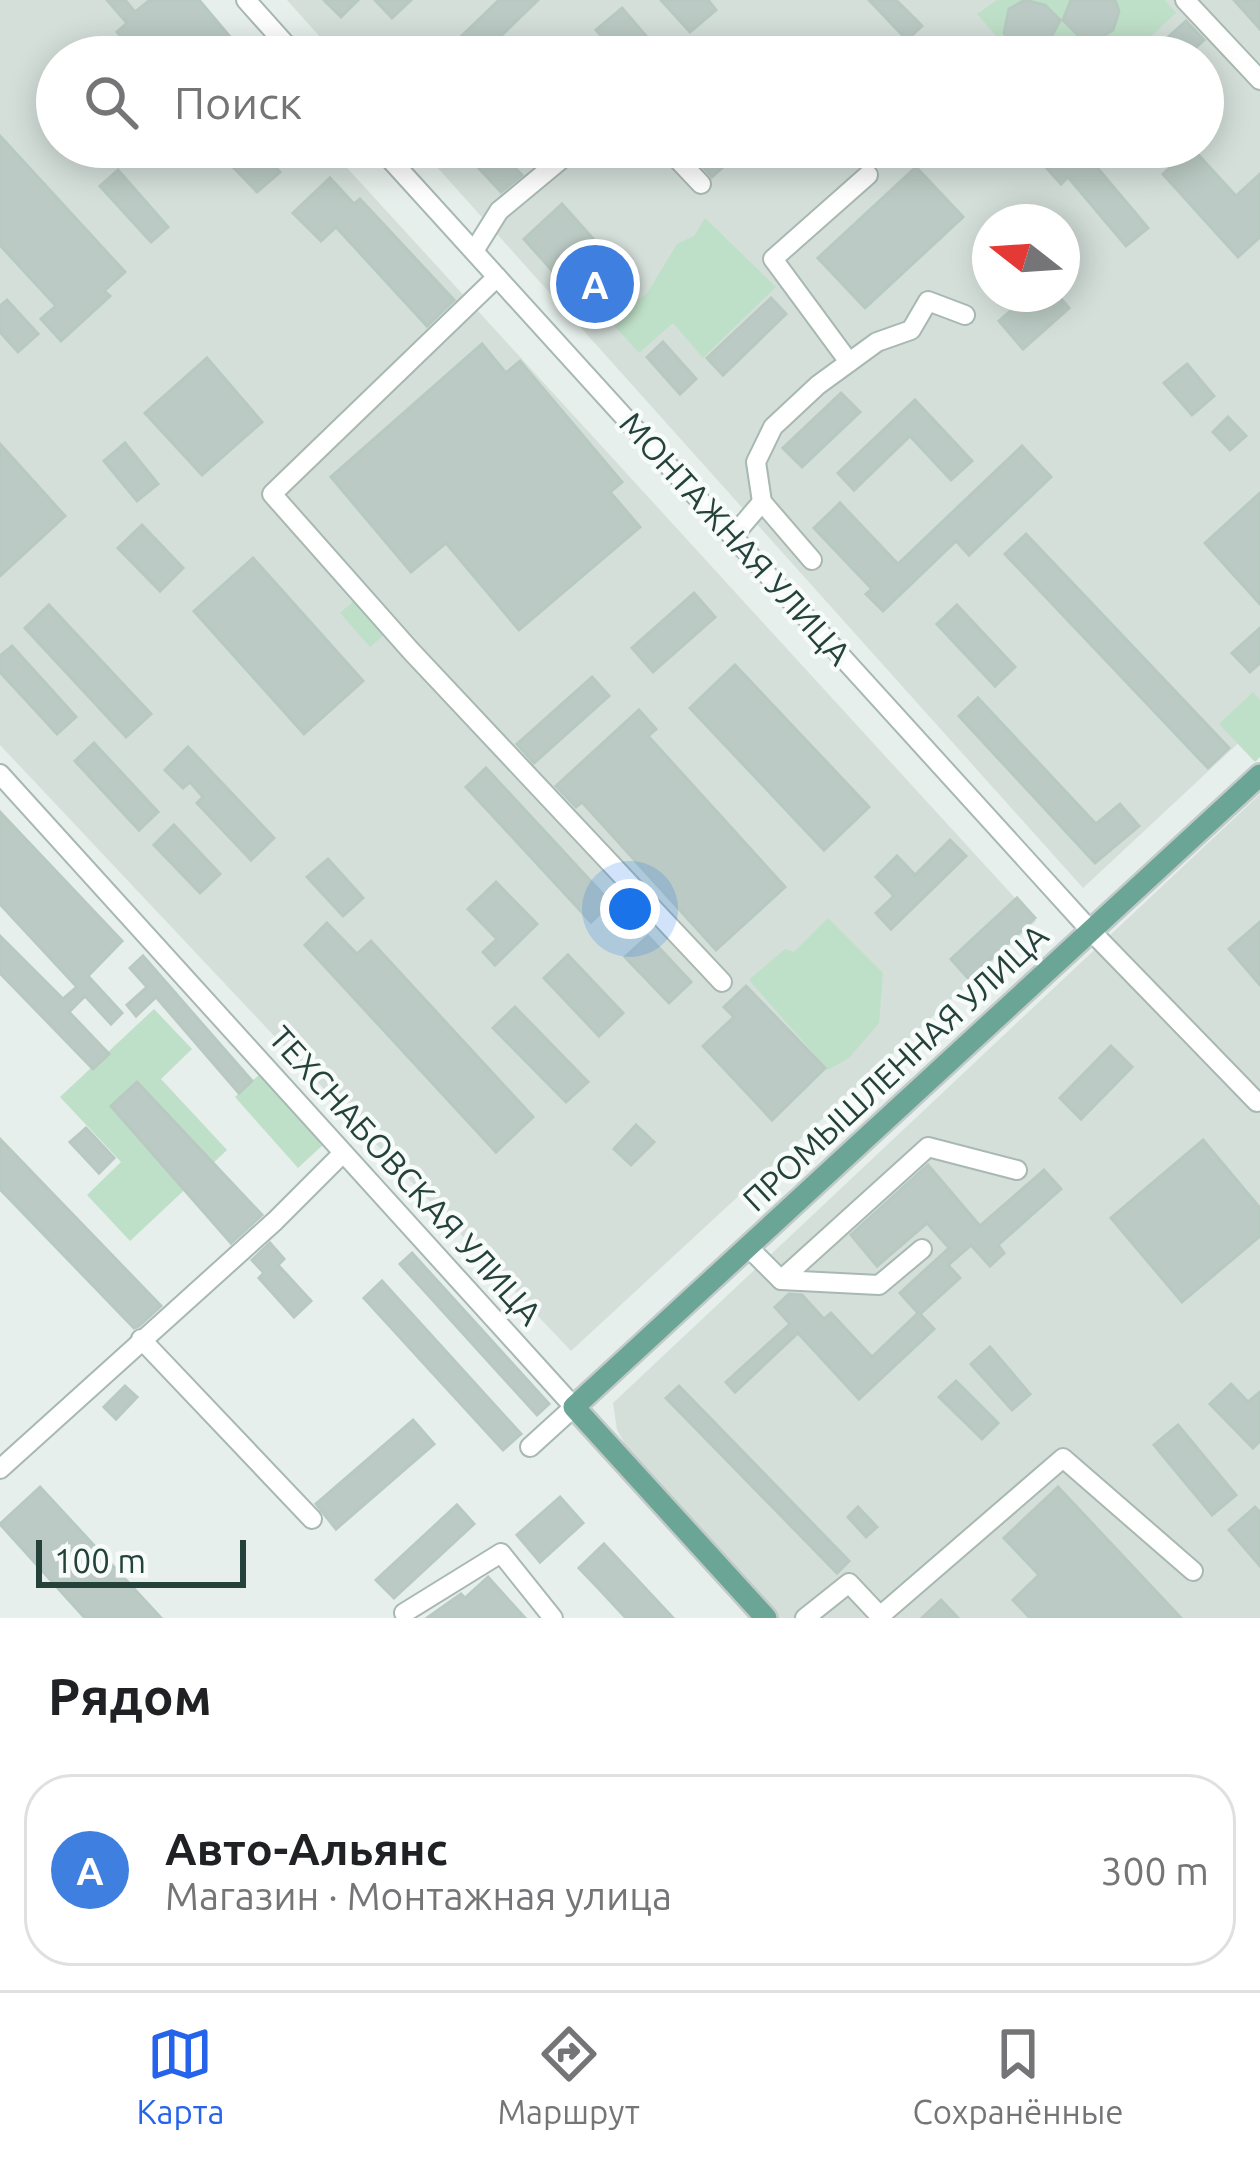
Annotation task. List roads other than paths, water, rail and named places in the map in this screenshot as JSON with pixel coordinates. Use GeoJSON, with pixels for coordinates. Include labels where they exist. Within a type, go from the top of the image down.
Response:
{"type":"FeatureCollection","features":[{"type":"Feature","properties":{"kind":"main road","name":"ПРОМЫШЛЕННАЯ УЛИЦА"},"geometry":{"type":"LineString","coordinates":[[574,1408],[1260,776]]}},
{"type":"Feature","properties":{"kind":"main road","name":"ТЕХСНАБОВСКАЯ УЛИЦА"},"geometry":{"type":"LineString","coordinates":[[574,1408],[766,1618]]}},
{"type":"Feature","properties":{"kind":"street"},"geometry":{"type":"LineString","coordinates":[[246,0],[278,36]]}},
{"type":"Feature","properties":{"kind":"street"},"geometry":{"type":"LineString","coordinates":[[1185,0],[1219,36]]}},
{"type":"Feature","properties":{"kind":"street"},"geometry":{"type":"LineString","coordinates":[[1224,42],[1260,80]]}},
{"type":"Feature","properties":{"kind":"street","name":"МОНТАЖНАЯ УЛИЦА"},"geometry":{"type":"LineString","coordinates":[[398,168],[1090,931],[1257,1102]]}},
{"type":"Feature","properties":{"kind":"street"},"geometry":{"type":"LineString","coordinates":[[474,251],[499,211],[551,168]]}},
{"type":"Feature","properties":{"kind":"street"},"geometry":{"type":"LineString","coordinates":[[686,168],[701,184]]}},
{"type":"Feature","properties":{"kind":"street"},"geometry":{"type":"LineString","coordinates":[[849,362],[772,260],[868,175]]}},
{"type":"Feature","properties":{"kind":"street"},"geometry":{"type":"LineString","coordinates":[[497,277],[272,494],[427,668],[722,982]]}},
{"type":"Feature","properties":{"kind":"street"},"geometry":{"type":"LineString","coordinates":[[812,560],[762,502],[756,462],[773,427],[849,362],[878,342],[910,330],[928,302],[965,315]]}},
{"type":"Feature","properties":{"kind":"street"},"geometry":{"type":"LineString","coordinates":[[734,535],[762,502]]}},
{"type":"Feature","properties":{"kind":"street","name":"ТЕХСНАБОВСКАЯ УЛИЦА"},"geometry":{"type":"LineString","coordinates":[[0,774],[574,1408]]}},
{"type":"Feature","properties":{"kind":"street"},"geometry":{"type":"LineString","coordinates":[[781,1280],[928,1147],[1017,1170]]}},
{"type":"Feature","properties":{"kind":"street"},"geometry":{"type":"LineString","coordinates":[[0,1469],[275,1222],[343,1153]]}},
{"type":"Feature","properties":{"kind":"street"},"geometry":{"type":"LineString","coordinates":[[749,1247],[781,1280],[879,1286],[922,1249]]}},
{"type":"Feature","properties":{"kind":"street"},"geometry":{"type":"LineString","coordinates":[[141,1339],[312,1519]]}},
{"type":"Feature","properties":{"kind":"street"},"geometry":{"type":"LineString","coordinates":[[530,1447],[574,1408]]}},
{"type":"Feature","properties":{"kind":"street"},"geometry":{"type":"LineString","coordinates":[[805,1618],[849,1583],[880,1616],[1063,1458],[1193,1571]]}},
{"type":"Feature","properties":{"kind":"street"},"geometry":{"type":"LineString","coordinates":[[404,1613],[501,1553],[553,1618]]}},
{"type":"Feature","properties":{"kind":"place","name":"Авто-Альянс"},"geometry":{"type":"Point","coordinates":[595,284]}}]}
